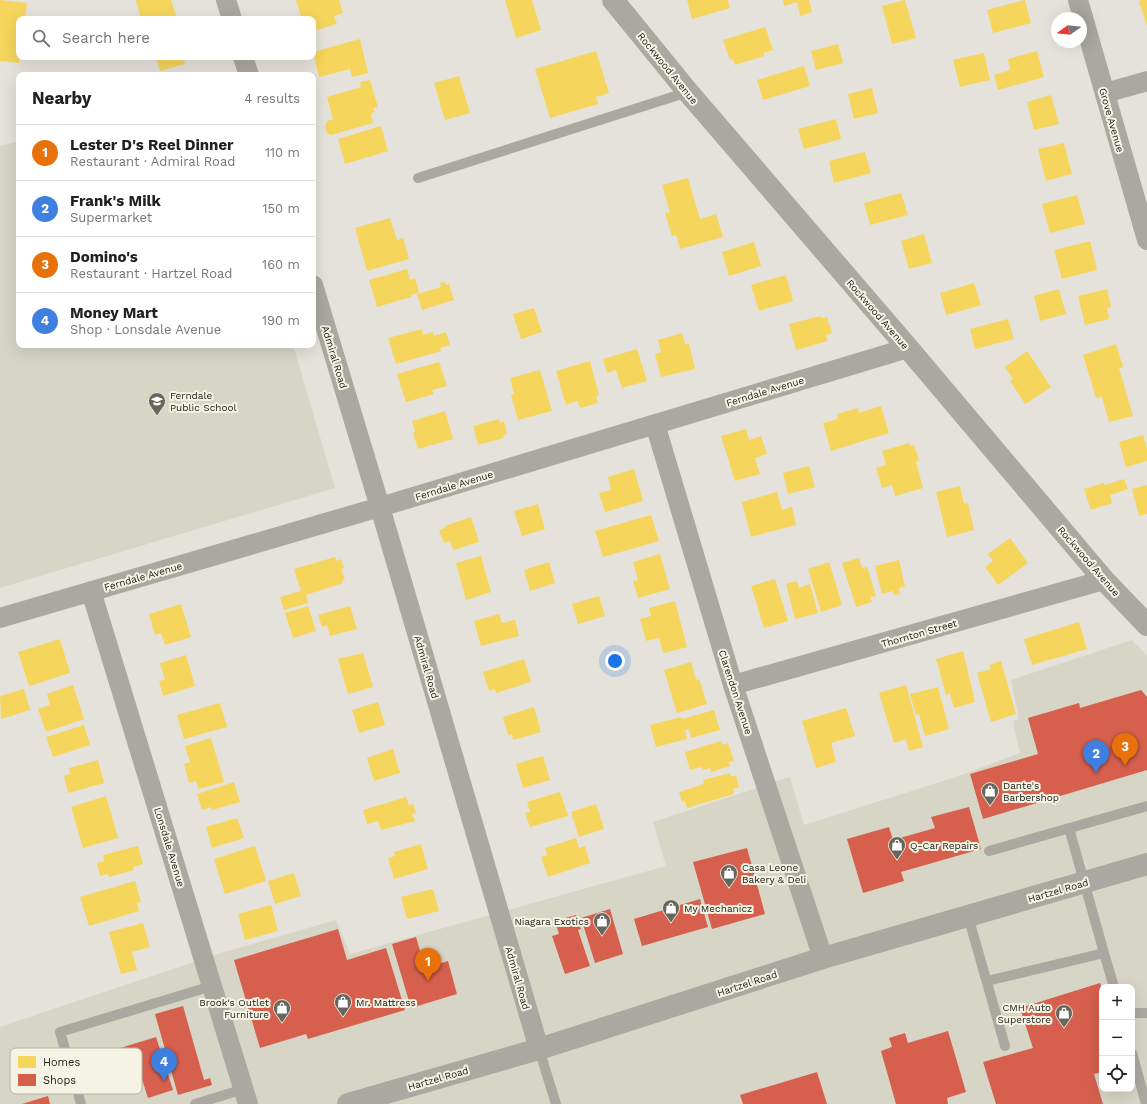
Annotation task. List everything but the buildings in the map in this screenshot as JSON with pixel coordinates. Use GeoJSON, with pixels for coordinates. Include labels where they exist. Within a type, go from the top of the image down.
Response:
{"type":"FeatureCollection","features":[{"type":"Feature","properties":{"kind":"street"},"geometry":{"type":"LineString","coordinates":[[226,0],[231,16]]}},
{"type":"Feature","properties":{"kind":"street","name":"Rockwood Avenue"},"geometry":{"type":"LineString","coordinates":[[612,0],[688,92],[908,348],[1104,580],[1147,626]]}},
{"type":"Feature","properties":{"kind":"street","name":"Grove Avenue"},"geometry":{"type":"LineString","coordinates":[[1078,0],[1147,240]]}},
{"type":"Feature","properties":{"kind":"street"},"geometry":{"type":"LineString","coordinates":[[244,60],[248,72]]}},
{"type":"Feature","properties":{"kind":"street"},"geometry":{"type":"LineString","coordinates":[[1105,93],[1147,82]]}},
{"type":"Feature","properties":{"kind":"street","name":"Admiral Road"},"geometry":{"type":"LineString","coordinates":[[316,295],[380,507],[539,1049]]}},
{"type":"Feature","properties":{"kind":"street","name":"Ferndale Avenue"},"geometry":{"type":"LineString","coordinates":[[0,618],[380,507],[908,348]]}},
{"type":"Feature","properties":{"kind":"street","name":"Clarendon Avenue"},"geometry":{"type":"LineString","coordinates":[[655,424],[733,685],[823,958]]}},
{"type":"Feature","properties":{"kind":"street","name":"Thornton Street"},"geometry":{"type":"LineString","coordinates":[[733,685],[1104,580]]}},
{"type":"Feature","properties":{"kind":"street","name":"Lonsdale Avenue"},"geometry":{"type":"LineString","coordinates":[[91,591],[246,1097]]}},
{"type":"Feature","properties":{"kind":"street","name":"Hartzel Road"},"geometry":{"type":"LineString","coordinates":[[348,1104],[539,1049],[823,958],[1147,864]]}},
{"type":"Feature","properties":{"kind":"lane"},"geometry":{"type":"LineString","coordinates":[[418,178],[688,92]]}},
{"type":"Feature","properties":{"kind":"lane"},"geometry":{"type":"LineString","coordinates":[[989,851],[1147,806]]}},
{"type":"Feature","properties":{"kind":"lane"},"geometry":{"type":"LineString","coordinates":[[1069,828],[1113,984]]}},
{"type":"Feature","properties":{"kind":"lane"},"geometry":{"type":"LineString","coordinates":[[968,916],[1005,1046]]}},
{"type":"Feature","properties":{"kind":"lane"},"geometry":{"type":"LineString","coordinates":[[987,981],[1104,953]]}},
{"type":"Feature","properties":{"kind":"lane"},"geometry":{"type":"LineString","coordinates":[[65,1048],[60,1032],[212,986]]}},
{"type":"Feature","properties":{"kind":"lane"},"geometry":{"type":"LineString","coordinates":[[1135,1013],[1147,1013]]}},
{"type":"Feature","properties":{"kind":"lane"},"geometry":{"type":"LineString","coordinates":[[539,1049],[556,1104]]}},
{"type":"Feature","properties":{"kind":"lane"},"geometry":{"type":"LineString","coordinates":[[1133,1056],[1146,1104]]}},
{"type":"Feature","properties":{"kind":"lane"},"geometry":{"type":"LineString","coordinates":[[78,1094],[81,1104]]}},
{"type":"Feature","properties":{"kind":"lane"},"geometry":{"type":"LineString","coordinates":[[195,1104],[246,1097]]}},
{"type":"Feature","properties":{"kind":"shaded area","name":"Ferndale Public School"},"geometry":{"type":"Polygon","coordinates":[[[16,142],[16,348],[294,348],[335,488],[0,588],[0,146],[16,142]]]}},
{"type":"Feature","properties":{"kind":"shaded area"},"geometry":{"type":"Polygon","coordinates":[[[1132,640],[1147,656],[1147,1104],[0,1104],[0,1027],[221,953],[336,920],[350,954],[666,866],[653,822],[790,777],[804,825],[959,776],[1020,753],[1013,721],[1019,719],[1011,680],[1132,640]]]}},
{"type":"Feature","properties":{"kind":"place","name":"Ferndale Public School"},"geometry":{"type":"Point","coordinates":[157,416]}},
{"type":"Feature","properties":{"kind":"place","name":"Domino's"},"geometry":{"type":"Point","coordinates":[1125,766]}},
{"type":"Feature","properties":{"kind":"place","name":"Frank's Milk"},"geometry":{"type":"Point","coordinates":[1096,773]}},
{"type":"Feature","properties":{"kind":"place","name":"Dante's Barbershop"},"geometry":{"type":"Point","coordinates":[990,806]}},
{"type":"Feature","properties":{"kind":"place","name":"Q-Car Repairs"},"geometry":{"type":"Point","coordinates":[897,860]}},
{"type":"Feature","properties":{"kind":"place","name":"Casa Leone Bakery & Deli"},"geometry":{"type":"Point","coordinates":[729,888]}},
{"type":"Feature","properties":{"kind":"place","name":"My Mechanicz"},"geometry":{"type":"Point","coordinates":[671,923]}},
{"type":"Feature","properties":{"kind":"place","name":"Niagara Exotics"},"geometry":{"type":"Point","coordinates":[602,936]}},
{"type":"Feature","properties":{"kind":"place","name":"Lester D's Reel Dinner"},"geometry":{"type":"Point","coordinates":[428,981]}},
{"type":"Feature","properties":{"kind":"place","name":"Mr. Mattress"},"geometry":{"type":"Point","coordinates":[343,1017]}},
{"type":"Feature","properties":{"kind":"place","name":"Brook's Outlet Furniture"},"geometry":{"type":"Point","coordinates":[282,1023]}},
{"type":"Feature","properties":{"kind":"place","name":"CMH Auto Superstore"},"geometry":{"type":"Point","coordinates":[1064,1028]}},
{"type":"Feature","properties":{"kind":"place","name":"Money Mart"},"geometry":{"type":"Point","coordinates":[164,1081]}}]}
